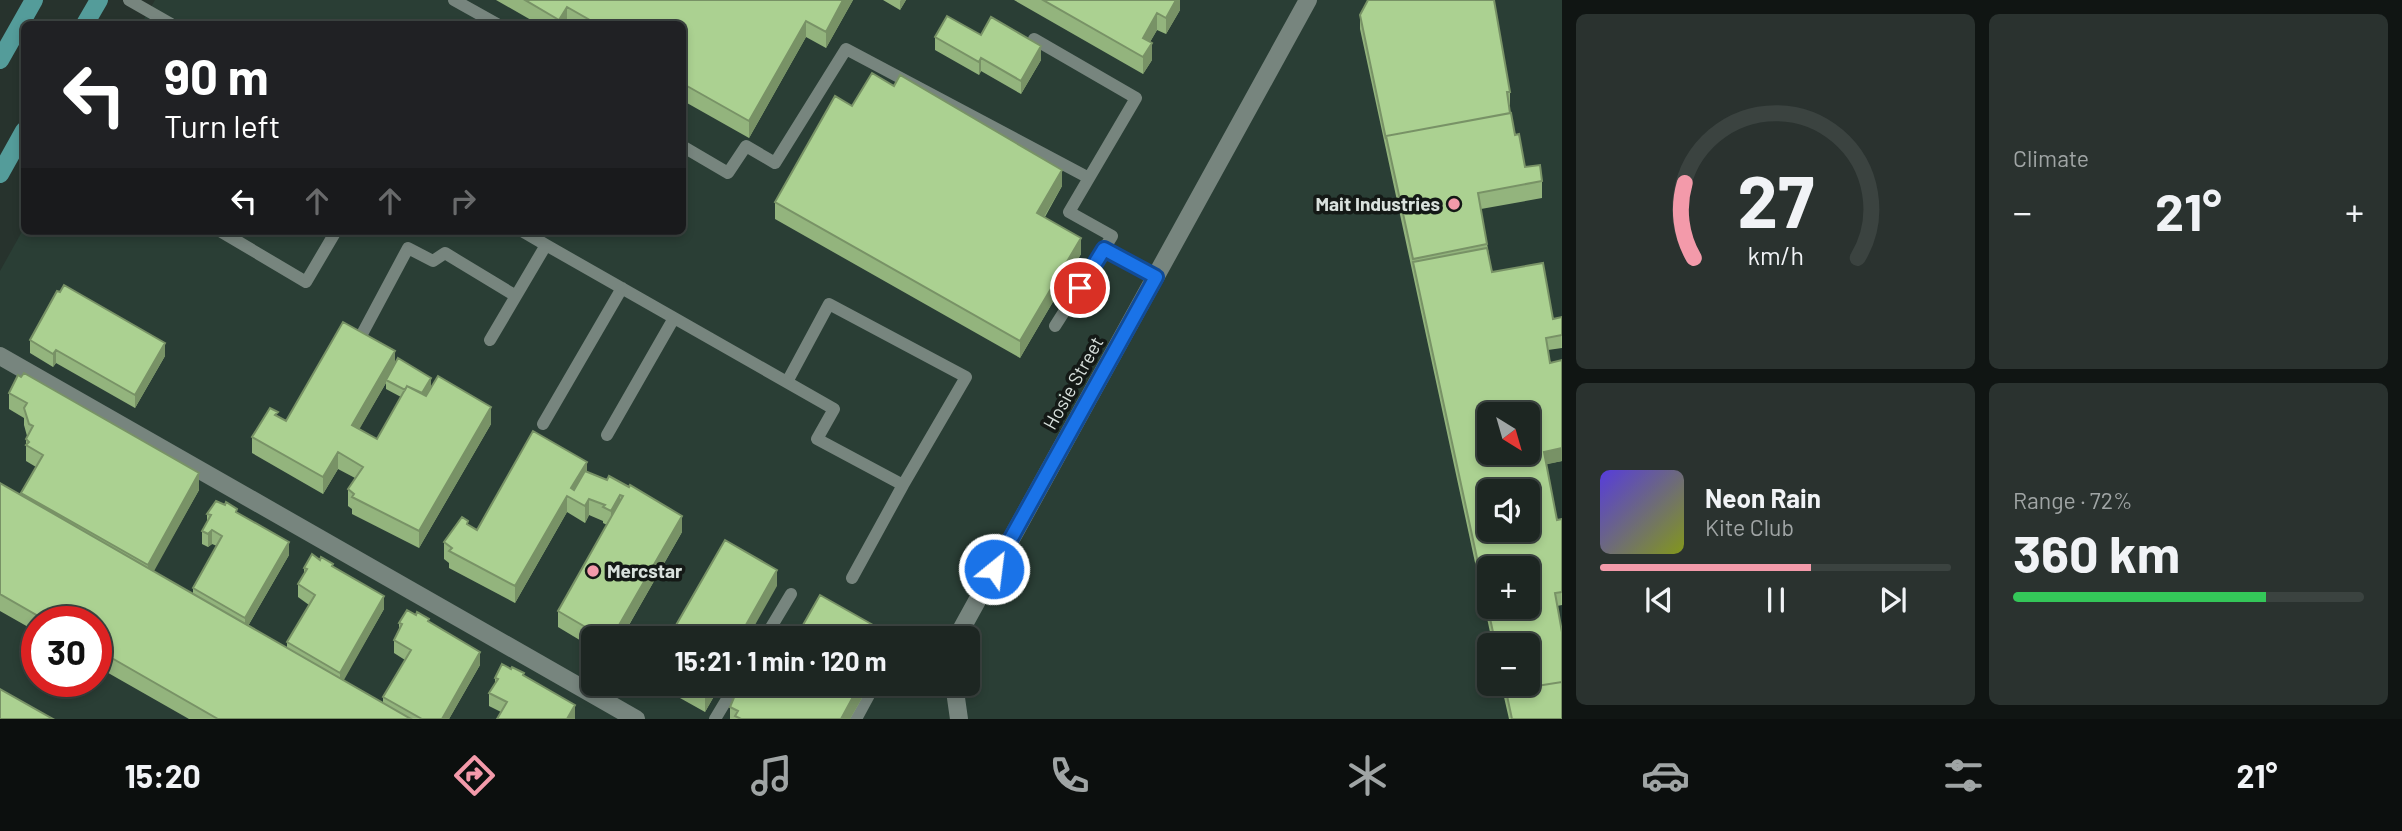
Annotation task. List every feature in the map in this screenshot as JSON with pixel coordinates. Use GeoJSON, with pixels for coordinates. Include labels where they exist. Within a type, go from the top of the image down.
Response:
{"type":"FeatureCollection","features":[{"type":"Feature","properties":{"kind":"main road"},"geometry":{"type":"LineString","coordinates":[[22,21],[34,0]]}},
{"type":"Feature","properties":{"kind":"main road"},"geometry":{"type":"LineString","coordinates":[[87,21],[99,0]]}},
{"type":"Feature","properties":{"kind":"main road"},"geometry":{"type":"LineString","coordinates":[[0,60],[21,23]]}},
{"type":"Feature","properties":{"kind":"main road"},"geometry":{"type":"LineString","coordinates":[[0,174],[21,136]]}},
{"type":"Feature","properties":{"kind":"street","name":"Hosie Street"},"geometry":{"type":"LineString","coordinates":[[963,626],[1308,0]]}},
{"type":"Feature","properties":{"kind":"street"},"geometry":{"type":"LineString","coordinates":[[0,356],[636,719]]}},
{"type":"Feature","properties":{"kind":"street"},"geometry":{"type":"LineString","coordinates":[[956,696],[959,719]]}},
{"type":"Feature","properties":{"kind":"lane"},"geometry":{"type":"LineString","coordinates":[[129,0],[166,21]]}},
{"type":"Feature","properties":{"kind":"lane"},"geometry":{"type":"LineString","coordinates":[[454,0],[492,21]]}},
{"type":"Feature","properties":{"kind":"lane"},"geometry":{"type":"LineString","coordinates":[[1034,38],[1136,98],[1069,212],[1112,236],[1055,326]]}},
{"type":"Feature","properties":{"kind":"lane"},"geometry":{"type":"LineString","coordinates":[[686,148],[728,173],[746,146],[775,163],[846,49],[1089,178]]}},
{"type":"Feature","properties":{"kind":"lane"},"geometry":{"type":"LineString","coordinates":[[227,235],[306,282],[334,235]]}},
{"type":"Feature","properties":{"kind":"lane"},"geometry":{"type":"LineString","coordinates":[[529,235],[834,409],[817,439],[903,485]]}},
{"type":"Feature","properties":{"kind":"lane"},"geometry":{"type":"LineString","coordinates":[[491,340],[546,245]]}},
{"type":"Feature","properties":{"kind":"lane"},"geometry":{"type":"LineString","coordinates":[[361,336],[408,248],[433,261],[445,253],[516,296]]}},
{"type":"Feature","properties":{"kind":"lane"},"geometry":{"type":"LineString","coordinates":[[1104,249],[1156,277]]}},
{"type":"Feature","properties":{"kind":"lane"},"geometry":{"type":"LineString","coordinates":[[543,424],[622,288]]}},
{"type":"Feature","properties":{"kind":"lane"},"geometry":{"type":"LineString","coordinates":[[787,382],[829,304],[966,377],[852,578]]}},
{"type":"Feature","properties":{"kind":"lane"},"geometry":{"type":"LineString","coordinates":[[607,435],[674,318]]}},
{"type":"Feature","properties":{"kind":"lane"},"geometry":{"type":"LineString","coordinates":[[772,626],[791,594]]}},
{"type":"Feature","properties":{"kind":"lane"},"geometry":{"type":"LineString","coordinates":[[715,719],[729,696]]}},
{"type":"Feature","properties":{"kind":"lane"},"geometry":{"type":"LineString","coordinates":[[856,719],[868,696]]}},
{"type":"Feature","properties":{"kind":"shaded area"},"geometry":{"type":"Polygon","coordinates":[[[155,0],[1562,0],[1562,719],[0,719],[0,271],[21,233],[686,235],[686,21],[143,21],[155,0]]]}},
{"type":"Feature","properties":{"kind":"building"},"geometry":{"type":"Polygon","coordinates":[[[525,0],[843,0],[826,32],[806,21],[749,121],[686,88],[686,21],[592,21],[567,7],[559,20],[525,0]]]}},
{"type":"Feature","properties":{"kind":"building"},"geometry":{"type":"Polygon","coordinates":[[[1043,0],[1176,0],[1166,18],[1157,13],[1143,38],[1152,43],[1143,57],[1043,0]]]}},
{"type":"Feature","properties":{"kind":"building"},"geometry":{"type":"Polygon","coordinates":[[[1368,0],[1494,0],[1510,92],[1507,92],[1510,113],[1386,136],[1386,139],[1360,15],[1368,0]]]}},
{"type":"Feature","properties":{"kind":"building"},"geometry":{"type":"Polygon","coordinates":[[[947,16],[981,35],[991,17],[1041,46],[1021,81],[981,58],[979,62],[935,37],[947,16]]]}},
{"type":"Feature","properties":{"kind":"building"},"geometry":{"type":"Polygon","coordinates":[[[872,73],[894,86],[900,75],[1062,170],[1037,213],[1081,238],[1020,341],[775,202],[835,96],[852,106],[872,73]]]}},
{"type":"Feature","properties":{"kind":"building","name":"Mait Industries"},"geometry":{"type":"Polygon","coordinates":[[[1511,113],[1515,135],[1519,134],[1525,167],[1540,165],[1542,181],[1478,193],[1487,244],[1413,259],[1386,136],[1511,113]]]}},
{"type":"Feature","properties":{"kind":"building"},"geometry":{"type":"Polygon","coordinates":[[[1487,248],[1492,272],[1543,263],[1553,319],[1562,317],[1562,335],[1546,338],[1550,363],[1562,360],[1562,448],[1544,452],[1557,520],[1562,519],[1562,592],[1555,593],[1562,632],[1562,682],[1540,686],[1540,633],[1493,633],[1490,619],[1540,619],[1540,556],[1477,558],[1413,262],[1487,248]]]}},
{"type":"Feature","properties":{"kind":"building"},"geometry":{"type":"Polygon","coordinates":[[[64,285],[165,343],[135,395],[56,350],[53,354],[30,340],[57,291],[60,292],[64,285]]]}},
{"type":"Feature","properties":{"kind":"building"},"geometry":{"type":"Polygon","coordinates":[[[343,322],[395,351],[352,425],[377,439],[407,386],[426,396],[438,376],[491,407],[419,531],[352,497],[354,494],[348,489],[363,467],[338,452],[323,477],[252,437],[270,408],[278,412],[275,415],[286,421],[343,322]]]}},
{"type":"Feature","properties":{"kind":"building"},"geometry":{"type":"Polygon","coordinates":[[[398,358],[431,378],[422,393],[407,386],[405,390],[386,380],[398,358]]]}},
{"type":"Feature","properties":{"kind":"building"},"geometry":{"type":"Polygon","coordinates":[[[24,373],[199,473],[148,565],[21,493],[43,455],[26,445],[33,426],[29,424],[24,408],[27,403],[9,393],[18,375],[21,377],[24,373]]]}},
{"type":"Feature","properties":{"kind":"building"},"geometry":{"type":"Polygon","coordinates":[[[533,431],[587,462],[571,488],[574,490],[585,471],[607,480],[609,476],[629,487],[630,485],[682,516],[619,626],[584,626],[558,611],[623,496],[620,495],[611,511],[603,507],[605,505],[589,499],[585,506],[567,496],[515,586],[449,551],[452,548],[444,542],[462,517],[477,530],[533,431]]]}},
{"type":"Feature","properties":{"kind":"building"},"geometry":{"type":"Polygon","coordinates":[[[0,483],[411,719],[218,719],[112,658],[112,606],[21,606],[0,594],[0,483]]]}},
{"type":"Feature","properties":{"kind":"building"},"geometry":{"type":"Polygon","coordinates":[[[216,501],[225,505],[226,502],[237,509],[236,512],[289,542],[245,618],[193,588],[222,536],[212,530],[208,534],[202,531],[211,515],[207,514],[216,501]]]}},
{"type":"Feature","properties":{"kind":"building"},"geometry":{"type":"Polygon","coordinates":[[[725,540],[777,570],[745,626],[675,626],[725,540]]]}},
{"type":"Feature","properties":{"kind":"building"},"geometry":{"type":"Polygon","coordinates":[[[312,554],[384,596],[340,673],[287,642],[315,595],[298,584],[312,554]]]}},
{"type":"Feature","properties":{"kind":"building"},"geometry":{"type":"Polygon","coordinates":[[[820,595],[875,626],[802,626],[820,595]]]}},
{"type":"Feature","properties":{"kind":"building"},"geometry":{"type":"Polygon","coordinates":[[[407,610],[416,615],[417,612],[480,652],[442,719],[422,719],[383,697],[411,650],[394,640],[402,624],[399,623],[407,610]]]}},
{"type":"Feature","properties":{"kind":"building"},"geometry":{"type":"Polygon","coordinates":[[[502,664],[524,673],[523,675],[575,705],[567,719],[497,719],[507,702],[489,693],[498,679],[495,678],[502,664]]]}},
{"type":"Feature","properties":{"kind":"building"},"geometry":{"type":"Polygon","coordinates":[[[1562,682],[1562,719],[1512,719],[1507,696],[1540,696],[1540,686],[1562,682]]]}},
{"type":"Feature","properties":{"kind":"building"},"geometry":{"type":"Polygon","coordinates":[[[0,689],[53,719],[0,719],[0,689]]]}},
{"type":"Feature","properties":{"kind":"building"},"geometry":{"type":"Polygon","coordinates":[[[735,696],[853,696],[841,719],[741,719],[735,716],[738,711],[730,707],[735,696]]]}},
{"type":"Feature","properties":{"kind":"place","name":"Mait Industries"},"geometry":{"type":"Point","coordinates":[1454,204]}},
{"type":"Feature","properties":{"kind":"place","name":"Mercstar"},"geometry":{"type":"Point","coordinates":[593,571]}},
{"type":"Feature","properties":{"kind":"route"},"geometry":{"type":"LineString","coordinates":[[994,569],[1156,277],[1104,249],[1080,288]]}}]}
